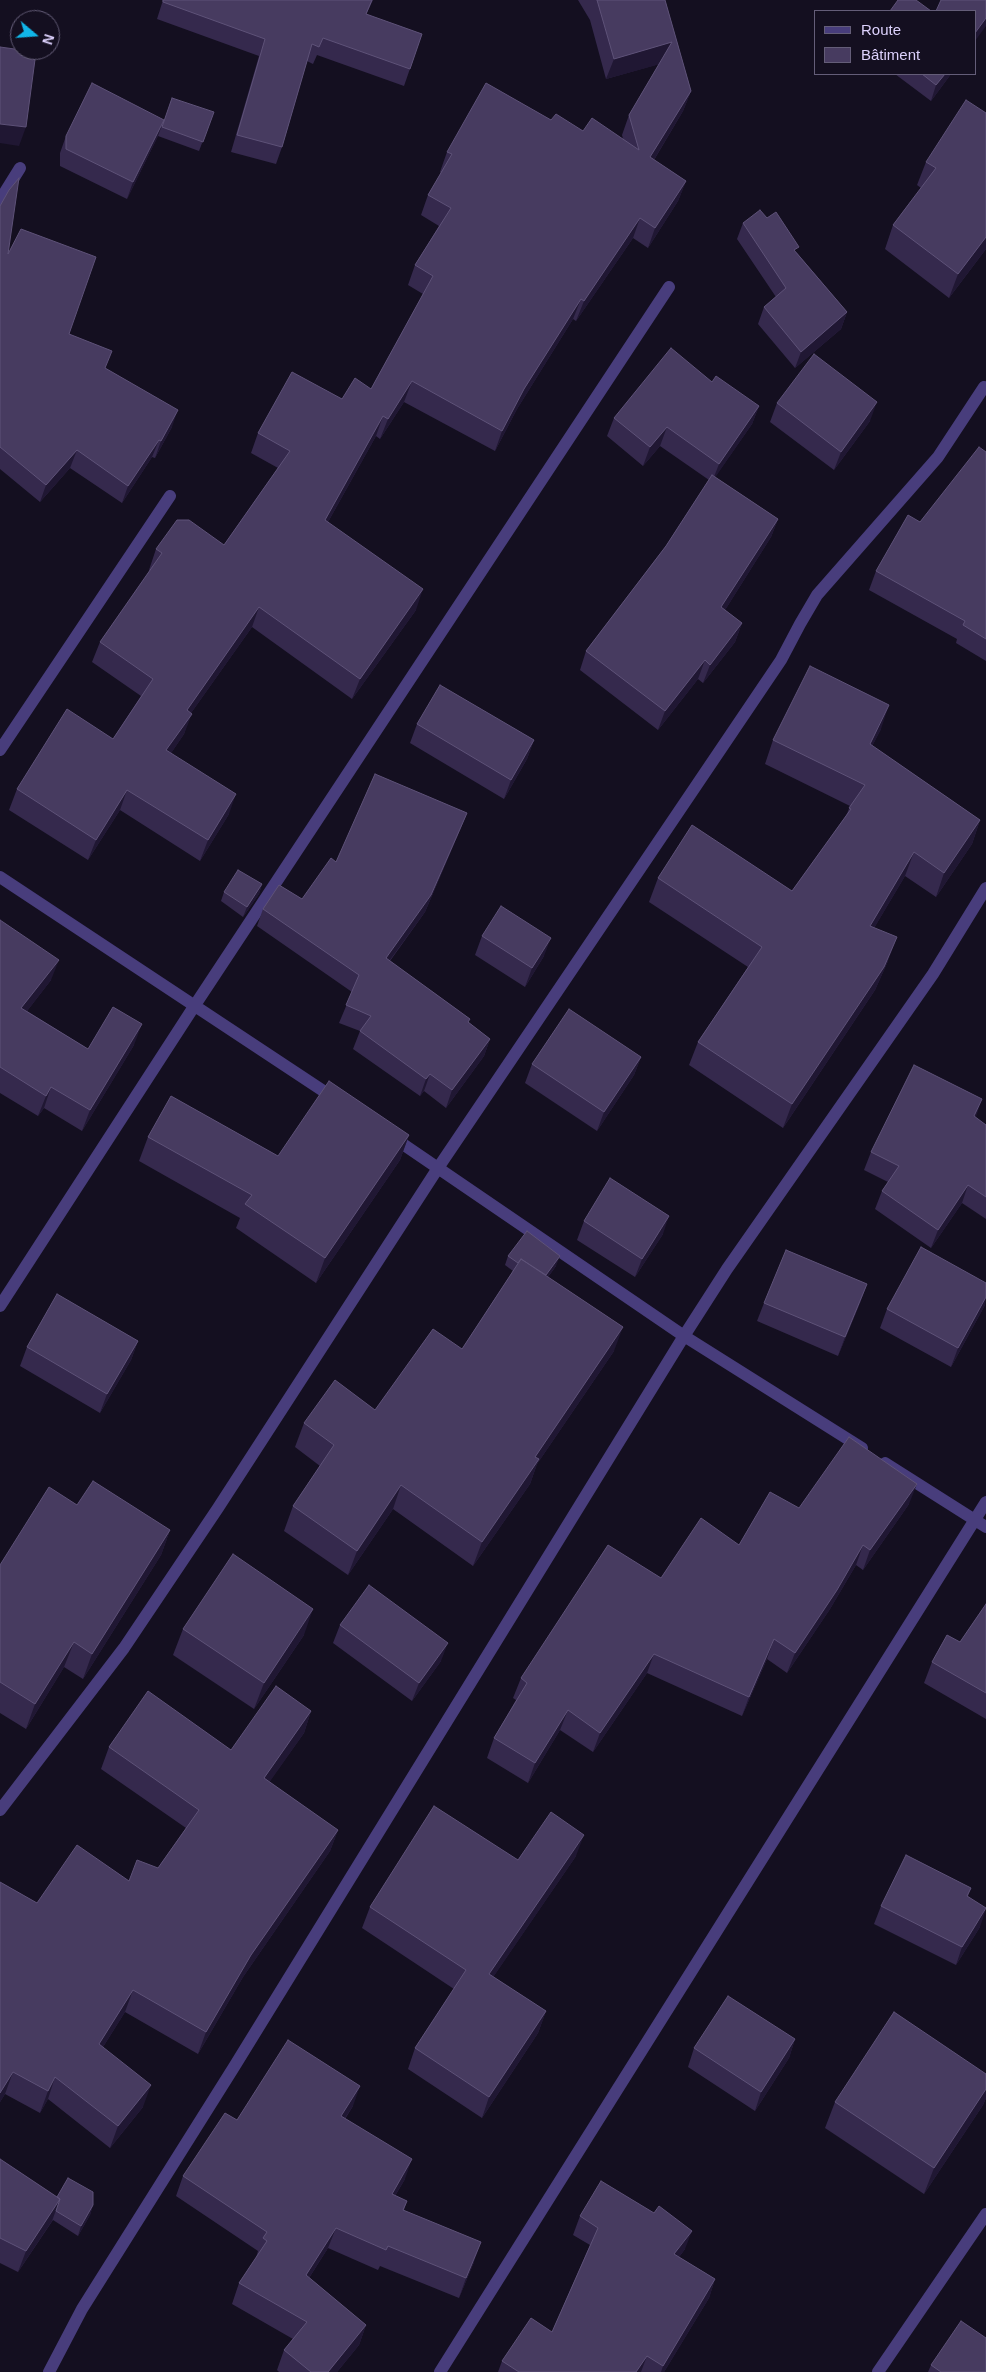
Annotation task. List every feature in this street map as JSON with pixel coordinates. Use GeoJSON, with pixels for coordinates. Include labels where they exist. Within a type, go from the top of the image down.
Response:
{"type":"FeatureCollection","features":[{"type":"Feature","properties":{"kind":"street"},"geometry":{"type":"LineString","coordinates":[[0,200],[20,168]]}},
{"type":"Feature","properties":{"kind":"street"},"geometry":{"type":"LineString","coordinates":[[0,1306],[194,1005],[670,287]]}},
{"type":"Feature","properties":{"kind":"street"},"geometry":{"type":"LineString","coordinates":[[0,1810],[124,1648],[218,1508],[438,1168],[781,660],[818,595],[938,457],[984,387]]}},
{"type":"Feature","properties":{"kind":"street"},"geometry":{"type":"LineString","coordinates":[[0,750],[170,496]]}},
{"type":"Feature","properties":{"kind":"street"},"geometry":{"type":"LineString","coordinates":[[0,878],[349,1108]]}},
{"type":"Feature","properties":{"kind":"street"},"geometry":{"type":"LineString","coordinates":[[49,2372],[82,2309],[234,2067],[684,1336],[727,1269],[933,974],[986,888]]}},
{"type":"Feature","properties":{"kind":"street"},"geometry":{"type":"LineString","coordinates":[[381,1130],[684,1336],[986,1527]]}},
{"type":"Feature","properties":{"kind":"street"},"geometry":{"type":"LineString","coordinates":[[440,2372],[986,1502]]}},
{"type":"Feature","properties":{"kind":"street"},"geometry":{"type":"LineString","coordinates":[[878,2372],[986,2214]]}},
{"type":"Feature","properties":{"kind":"building"},"geometry":{"type":"Polygon","coordinates":[[[163,0],[372,0],[366,14],[422,34],[410,69],[323,38],[319,47],[312,44],[282,147],[237,135],[265,39],[163,2],[163,0]]]}},
{"type":"Feature","properties":{"kind":"building"},"geometry":{"type":"Polygon","coordinates":[[[597,0],[665,0],[691,91],[650,157],[686,181],[655,228],[640,218],[584,301],[581,299],[524,389],[502,431],[412,381],[388,419],[383,416],[325,520],[423,589],[360,679],[259,607],[187,710],[192,714],[166,750],[236,794],[208,840],[127,790],[96,840],[17,789],[67,709],[113,739],[153,679],[100,642],[162,553],[156,549],[177,520],[189,520],[224,545],[290,451],[258,433],[292,372],[342,399],[355,378],[371,389],[433,276],[415,265],[451,208],[428,195],[452,154],[447,152],[486,83],[551,120],[556,114],[583,131],[592,118],[639,150],[629,115],[672,42],[614,59],[597,0]]]}},
{"type":"Feature","properties":{"kind":"building"},"geometry":{"type":"Polygon","coordinates":[[[898,0],[916,0],[930,10],[891,10],[898,0]]]}},
{"type":"Feature","properties":{"kind":"building"},"geometry":{"type":"Polygon","coordinates":[[[941,0],[986,0],[986,18],[976,32],[976,10],[936,10],[941,0]]]}},
{"type":"Feature","properties":{"kind":"building"},"geometry":{"type":"Polygon","coordinates":[[[0,47],[10,48],[10,60],[35,60],[26,127],[0,124],[0,47]]]}},
{"type":"Feature","properties":{"kind":"building"},"geometry":{"type":"Polygon","coordinates":[[[923,75],[944,75],[936,85],[923,75]]]}},
{"type":"Feature","properties":{"kind":"building"},"geometry":{"type":"Polygon","coordinates":[[[92,83],[164,120],[133,182],[66,149],[66,136],[92,83]]]}},
{"type":"Feature","properties":{"kind":"building"},"geometry":{"type":"Polygon","coordinates":[[[172,98],[214,112],[203,142],[162,127],[172,98]]]}},
{"type":"Feature","properties":{"kind":"building"},"geometry":{"type":"Polygon","coordinates":[[[966,100],[986,113],[986,237],[958,274],[893,225],[936,168],[926,162],[966,100]]]}},
{"type":"Feature","properties":{"kind":"building"},"geometry":{"type":"Polygon","coordinates":[[[19,178],[8,254],[21,229],[96,257],[69,334],[112,351],[105,368],[178,410],[161,441],[159,440],[128,486],[77,450],[46,485],[0,447],[0,206],[9,190],[19,178]]]}},
{"type":"Feature","properties":{"kind":"building"},"geometry":{"type":"Polygon","coordinates":[[[760,210],[767,218],[776,212],[799,247],[794,250],[847,312],[801,352],[764,307],[786,288],[743,223],[760,210]]]}},
{"type":"Feature","properties":{"kind":"building"},"geometry":{"type":"Polygon","coordinates":[[[671,348],[712,382],[716,376],[759,406],[719,464],[667,427],[650,447],[614,418],[671,348]]]}},
{"type":"Feature","properties":{"kind":"building"},"geometry":{"type":"Polygon","coordinates":[[[814,354],[877,402],[841,452],[777,403],[814,354]]]}},
{"type":"Feature","properties":{"kind":"building"},"geometry":{"type":"Polygon","coordinates":[[[979,447],[986,452],[986,639],[963,625],[965,621],[876,571],[908,515],[920,522],[979,447]]]}},
{"type":"Feature","properties":{"kind":"building"},"geometry":{"type":"Polygon","coordinates":[[[712,475],[778,519],[721,607],[742,623],[710,665],[705,660],[665,711],[586,651],[666,546],[712,475]]]}},
{"type":"Feature","properties":{"kind":"building"},"geometry":{"type":"Polygon","coordinates":[[[810,666],[889,705],[870,744],[980,820],[944,873],[914,852],[870,926],[897,937],[884,967],[792,1104],[698,1042],[762,947],[658,878],[692,825],[792,891],[851,809],[849,808],[865,785],[773,740],[810,666]]]}},
{"type":"Feature","properties":{"kind":"building"},"geometry":{"type":"Polygon","coordinates":[[[440,685],[534,740],[511,780],[417,724],[440,685]]]}},
{"type":"Feature","properties":{"kind":"building"},"geometry":{"type":"Polygon","coordinates":[[[375,774],[467,813],[431,895],[386,958],[470,1019],[468,1022],[490,1039],[452,1090],[430,1074],[426,1079],[360,1031],[371,1016],[346,1005],[359,975],[263,909],[279,885],[302,899],[331,858],[336,862],[375,774]]]}},
{"type":"Feature","properties":{"kind":"building"},"geometry":{"type":"Polygon","coordinates":[[[238,870],[262,884],[247,907],[224,892],[238,870]]]}},
{"type":"Feature","properties":{"kind":"building"},"geometry":{"type":"Polygon","coordinates":[[[501,906],[551,938],[532,968],[482,936],[501,906]]]}},
{"type":"Feature","properties":{"kind":"building"},"geometry":{"type":"Polygon","coordinates":[[[0,920],[59,960],[21,1008],[88,1049],[113,1007],[142,1024],[90,1110],[51,1087],[46,1096],[0,1067],[0,920]]]}},
{"type":"Feature","properties":{"kind":"building"},"geometry":{"type":"Polygon","coordinates":[[[569,1009],[641,1057],[604,1112],[532,1064],[569,1009]]]}},
{"type":"Feature","properties":{"kind":"building"},"geometry":{"type":"Polygon","coordinates":[[[914,1065],[982,1099],[974,1116],[986,1125],[986,1197],[968,1185],[938,1230],[882,1191],[899,1166],[871,1152],[914,1065]]]}},
{"type":"Feature","properties":{"kind":"building"},"geometry":{"type":"Polygon","coordinates":[[[329,1081],[409,1135],[325,1258],[245,1204],[252,1195],[148,1137],[171,1096],[278,1156],[329,1081]]]}},
{"type":"Feature","properties":{"kind":"building"},"geometry":{"type":"Polygon","coordinates":[[[610,1178],[669,1216],[642,1259],[584,1221],[610,1178]]]}},
{"type":"Feature","properties":{"kind":"building"},"geometry":{"type":"Polygon","coordinates":[[[527,1231],[560,1256],[546,1275],[521,1259],[518,1263],[508,1256],[527,1231]]]}},
{"type":"Feature","properties":{"kind":"building"},"geometry":{"type":"Polygon","coordinates":[[[921,1247],[986,1283],[986,1297],[958,1348],[887,1309],[921,1247]]]}},
{"type":"Feature","properties":{"kind":"building"},"geometry":{"type":"Polygon","coordinates":[[[786,1250],[867,1284],[845,1337],[764,1303],[786,1250]]]}},
{"type":"Feature","properties":{"kind":"building"},"geometry":{"type":"Polygon","coordinates":[[[521,1259],[623,1327],[535,1457],[539,1459],[482,1542],[401,1485],[357,1551],[293,1506],[334,1445],[304,1423],[335,1380],[375,1410],[433,1329],[462,1349],[521,1259]]]}},
{"type":"Feature","properties":{"kind":"building"},"geometry":{"type":"Polygon","coordinates":[[[57,1294],[138,1341],[107,1394],[27,1347],[57,1294]]]}},
{"type":"Feature","properties":{"kind":"building"},"geometry":{"type":"Polygon","coordinates":[[[849,1437],[917,1484],[870,1550],[863,1545],[837,1590],[795,1653],[774,1639],[749,1697],[654,1654],[600,1733],[568,1710],[535,1763],[494,1738],[527,1683],[521,1678],[608,1545],[661,1578],[701,1518],[739,1545],[770,1492],[799,1508],[849,1437]]]}},
{"type":"Feature","properties":{"kind":"building"},"geometry":{"type":"Polygon","coordinates":[[[93,1481],[170,1530],[92,1654],[74,1642],[35,1704],[0,1682],[0,1565],[49,1487],[77,1505],[93,1481]]]}},
{"type":"Feature","properties":{"kind":"building"},"geometry":{"type":"Polygon","coordinates":[[[233,1554],[313,1609],[264,1683],[183,1629],[233,1554]]]}},
{"type":"Feature","properties":{"kind":"building"},"geometry":{"type":"Polygon","coordinates":[[[369,1585],[448,1643],[419,1683],[340,1625],[369,1585]]]}},
{"type":"Feature","properties":{"kind":"building"},"geometry":{"type":"Polygon","coordinates":[[[986,1604],[986,1693],[932,1662],[947,1635],[960,1642],[986,1604]]]}},
{"type":"Feature","properties":{"kind":"building"},"geometry":{"type":"Polygon","coordinates":[[[276,1686],[311,1711],[264,1778],[338,1830],[251,1955],[206,2032],[133,1990],[99,2044],[151,2085],[118,2126],[55,2077],[48,2091],[13,2072],[0,2093],[0,1882],[37,1903],[77,1845],[129,1881],[137,1860],[158,1868],[199,1810],[109,1747],[148,1691],[231,1750],[276,1686]]]}},
{"type":"Feature","properties":{"kind":"building"},"geometry":{"type":"Polygon","coordinates":[[[434,1806],[518,1860],[551,1812],[584,1835],[489,1974],[546,2011],[489,2097],[415,2048],[466,1970],[370,1907],[434,1806]]]}},
{"type":"Feature","properties":{"kind":"building"},"geometry":{"type":"Polygon","coordinates":[[[906,1855],[971,1888],[967,1896],[986,1908],[962,1947],[881,1906],[906,1855]]]}},
{"type":"Feature","properties":{"kind":"building"},"geometry":{"type":"Polygon","coordinates":[[[728,1996],[795,2039],[761,2092],[694,2048],[728,1996]]]}},
{"type":"Feature","properties":{"kind":"building"},"geometry":{"type":"Polygon","coordinates":[[[894,2012],[986,2074],[986,2089],[934,2168],[835,2102],[894,2012]]]}},
{"type":"Feature","properties":{"kind":"building"},"geometry":{"type":"Polygon","coordinates":[[[288,2040],[360,2086],[341,2116],[412,2159],[392,2194],[407,2201],[403,2210],[481,2242],[466,2278],[388,2246],[386,2250],[336,2228],[306,2275],[366,2325],[328,2372],[311,2372],[284,2350],[307,2322],[239,2283],[267,2241],[263,2238],[267,2232],[183,2176],[225,2113],[237,2120],[288,2040]]]}},
{"type":"Feature","properties":{"kind":"building"},"geometry":{"type":"Polygon","coordinates":[[[0,2159],[60,2199],[26,2251],[0,2238],[0,2159]]]}},
{"type":"Feature","properties":{"kind":"building"},"geometry":{"type":"Polygon","coordinates":[[[68,2178],[93,2192],[93,2205],[81,2226],[56,2211],[60,2199],[57,2197],[68,2178]]]}},
{"type":"Feature","properties":{"kind":"building"},"geometry":{"type":"Polygon","coordinates":[[[601,2181],[654,2213],[659,2206],[692,2231],[674,2254],[715,2279],[663,2366],[647,2356],[636,2372],[519,2372],[502,2361],[531,2318],[552,2332],[598,2228],[580,2216],[601,2181]]]}},
{"type":"Feature","properties":{"kind":"building"},"geometry":{"type":"Polygon","coordinates":[[[961,2321],[986,2338],[986,2372],[941,2372],[931,2365],[961,2321]]]}}]}
